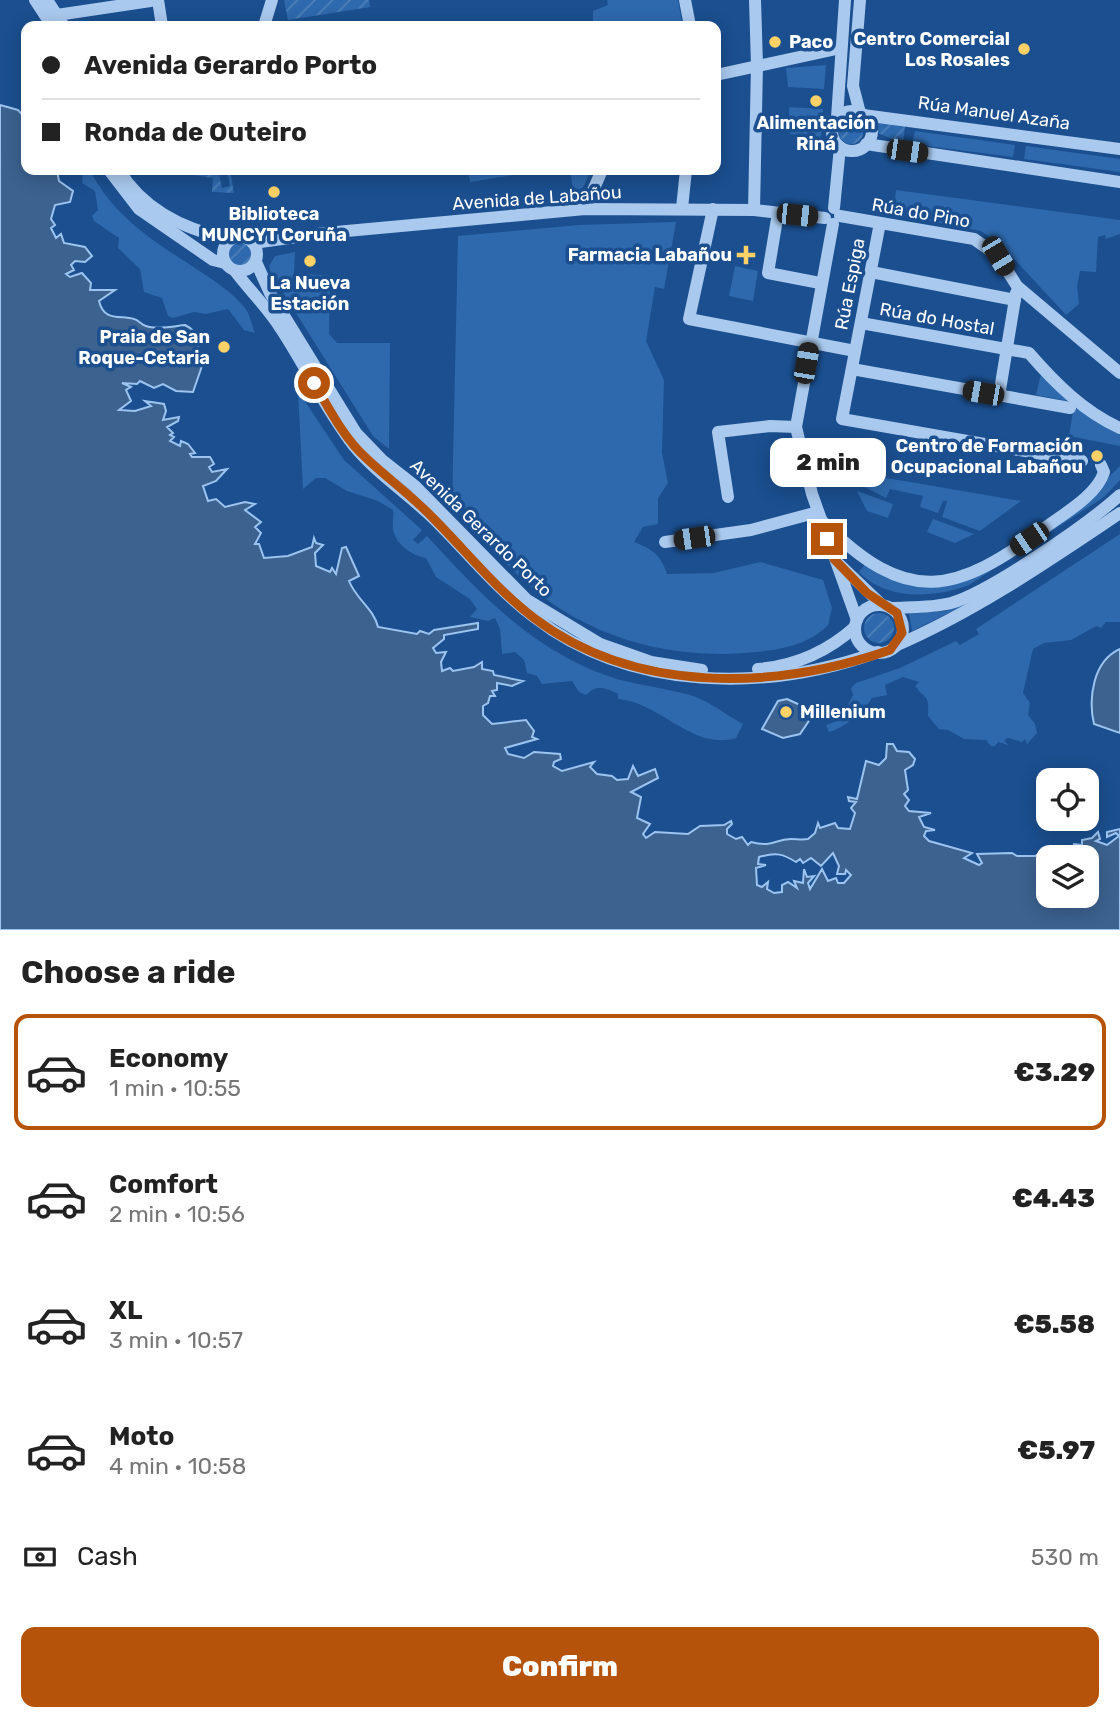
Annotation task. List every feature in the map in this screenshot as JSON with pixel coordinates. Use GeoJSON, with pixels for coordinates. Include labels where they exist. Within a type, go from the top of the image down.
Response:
{"type":"FeatureCollection","features":[{"type":"Feature","properties":{"kind":"street"},"geometry":{"type":"LineString","coordinates":[[35,0],[57,21]]}},
{"type":"Feature","properties":{"kind":"street"},"geometry":{"type":"LineString","coordinates":[[47,0],[58,21]]}},
{"type":"Feature","properties":{"kind":"street"},"geometry":{"type":"LineString","coordinates":[[63,21],[158,0],[161,21]]}},
{"type":"Feature","properties":{"kind":"street"},"geometry":{"type":"LineString","coordinates":[[266,21],[272,0]]}},
{"type":"Feature","properties":{"kind":"street"},"geometry":{"type":"LineString","coordinates":[[685,0],[689,21]]}},
{"type":"Feature","properties":{"kind":"street"},"geometry":{"type":"LineString","coordinates":[[754,210],[758,65],[755,0]]}},
{"type":"Feature","properties":{"kind":"street"},"geometry":{"type":"LineString","coordinates":[[845,0],[833,136],[841,147],[833,216],[796,427],[819,515],[861,644],[878,652],[931,631],[1012,586],[1120,513]]}},
{"type":"Feature","properties":{"kind":"street"},"geometry":{"type":"LineString","coordinates":[[841,147],[856,150],[866,144],[872,129],[862,114],[853,86],[860,0]]}},
{"type":"Feature","properties":{"kind":"street"},"geometry":{"type":"LineString","coordinates":[[721,74],[841,48]]}},
{"type":"Feature","properties":{"kind":"street"},"geometry":{"type":"LineString","coordinates":[[836,118],[848,111],[862,114]]}},
{"type":"Feature","properties":{"kind":"street","name":"Rúa Manuel Azaña"},"geometry":{"type":"LineString","coordinates":[[862,114],[1120,149]]}},
{"type":"Feature","properties":{"kind":"street"},"geometry":{"type":"LineString","coordinates":[[866,144],[1120,182]]}},
{"type":"Feature","properties":{"kind":"street"},"geometry":{"type":"LineString","coordinates":[[113,175],[139,209],[213,260],[245,271],[256,262],[257,252],[253,243],[245,237],[230,239],[194,230],[162,214],[143,199],[123,175]]}},
{"type":"Feature","properties":{"kind":"street"},"geometry":{"type":"LineString","coordinates":[[585,209],[600,175]]}},
{"type":"Feature","properties":{"kind":"street"},"geometry":{"type":"LineString","coordinates":[[682,208],[685,175]]}},
{"type":"Feature","properties":{"kind":"street","name":"Avenida de Labañou"},"geometry":{"type":"LineString","coordinates":[[253,243],[585,209],[754,210],[833,216]]}},
{"type":"Feature","properties":{"kind":"street","name":"Rúa Espiga"},"geometry":{"type":"LineString","coordinates":[[713,209],[689,319],[855,351]]}},
{"type":"Feature","properties":{"kind":"street"},"geometry":{"type":"LineString","coordinates":[[778,213],[768,273],[820,283]]}},
{"type":"Feature","properties":{"kind":"street","name":"Rúa do Pino"},"geometry":{"type":"LineString","coordinates":[[833,216],[974,239],[998,256],[1017,286],[1120,373]]}},
{"type":"Feature","properties":{"kind":"street","name":"Rúa Espiga"},"geometry":{"type":"LineString","coordinates":[[880,223],[842,419],[1082,461]]}},
{"type":"Feature","properties":{"kind":"street"},"geometry":{"type":"LineString","coordinates":[[230,239],[222,253],[230,267]]}},
{"type":"Feature","properties":{"kind":"street","name":"Avenida Gerardo Porto"},"geometry":{"type":"LineString","coordinates":[[256,262],[270,292],[365,444],[415,486],[527,600],[575,632],[651,662],[691,669],[735,671],[764,668],[807,658],[826,650],[856,623]]}},
{"type":"Feature","properties":{"kind":"street","name":"Avenida Gerardo Porto"},"geometry":{"type":"LineString","coordinates":[[230,267],[271,313],[344,432],[364,457],[408,492],[491,581],[537,620],[566,638],[639,668],[683,677],[717,679],[791,673],[878,652]]}},
{"type":"Feature","properties":{"kind":"street"},"geometry":{"type":"LineString","coordinates":[[871,272],[1015,300]]}},
{"type":"Feature","properties":{"kind":"street"},"geometry":{"type":"LineString","coordinates":[[999,396],[1017,286]]}},
{"type":"Feature","properties":{"kind":"street","name":"Rúa do Hostal"},"geometry":{"type":"LineString","coordinates":[[861,323],[1030,353],[1048,374],[1085,408],[1120,428]]}},
{"type":"Feature","properties":{"kind":"street"},"geometry":{"type":"LineString","coordinates":[[852,369],[1070,408]]}},
{"type":"Feature","properties":{"kind":"street"},"geometry":{"type":"LineString","coordinates":[[728,497],[718,432],[770,426],[796,427]]}},
{"type":"Feature","properties":{"kind":"street"},"geometry":{"type":"LineString","coordinates":[[819,515],[849,547],[880,569],[913,581],[938,583],[979,570],[1072,508],[1100,482],[1104,472],[1101,465]]}},
{"type":"Feature","properties":{"kind":"street"},"geometry":{"type":"LineString","coordinates":[[856,623],[867,608],[949,603],[976,593],[1042,551],[1120,495]]}},
{"type":"Feature","properties":{"kind":"street"},"geometry":{"type":"LineString","coordinates":[[665,542],[751,530],[819,515]]}},
{"type":"Feature","properties":{"kind":"street"},"geometry":{"type":"LineString","coordinates":[[834,559],[887,607],[903,626],[895,646]]}},
{"type":"Feature","properties":{"kind":"shaded area"},"geometry":{"type":"Polygon","coordinates":[[[284,0],[369,0],[370,7],[288,20],[284,0]]]}},
{"type":"Feature","properties":{"kind":"shaded area"},"geometry":{"type":"Polygon","coordinates":[[[607,0],[678,0],[682,21],[593,21],[593,11],[608,5],[607,0]]]}},
{"type":"Feature","properties":{"kind":"shaded area"},"geometry":{"type":"Polygon","coordinates":[[[826,65],[824,89],[788,87],[786,68],[826,65]]]}},
{"type":"Feature","properties":{"kind":"shaded area"},"geometry":{"type":"Polygon","coordinates":[[[0,105],[21,113],[21,175],[58,175],[59,181],[73,191],[70,202],[55,205],[51,219],[55,225],[51,228],[56,238],[61,234],[64,243],[85,247],[92,256],[85,262],[75,261],[71,265],[74,270],[66,274],[70,277],[82,273],[91,283],[90,290],[115,290],[99,301],[101,308],[109,315],[134,319],[150,327],[185,325],[197,337],[198,347],[193,363],[203,363],[193,392],[176,391],[163,384],[154,388],[140,381],[137,384],[122,383],[131,387],[126,390],[131,401],[119,410],[135,411],[151,406],[145,401],[164,404],[166,411],[163,420],[179,417],[178,421],[167,427],[173,433],[170,435],[174,437],[170,441],[180,446],[181,441],[188,444],[195,453],[190,454],[192,457],[210,457],[214,464],[209,467],[212,472],[227,469],[216,481],[203,486],[208,501],[216,499],[225,507],[245,502],[255,504],[245,510],[261,522],[255,527],[261,533],[255,544],[259,544],[264,558],[288,556],[312,547],[314,538],[316,543],[323,545],[315,553],[316,566],[330,572],[332,568],[336,574],[342,548],[346,547],[359,576],[349,581],[373,615],[378,627],[429,634],[434,630],[478,623],[478,629],[444,635],[444,639],[433,648],[436,653],[446,652],[441,662],[442,671],[474,667],[482,662],[482,669],[493,671],[494,675],[523,681],[512,686],[497,683],[497,690],[492,691],[495,696],[490,696],[488,703],[483,706],[483,715],[492,724],[526,720],[534,731],[532,737],[537,739],[505,748],[508,754],[524,758],[534,752],[560,754],[561,759],[554,762],[553,766],[562,771],[594,762],[590,767],[597,774],[612,776],[617,780],[628,779],[633,766],[638,776],[655,769],[658,778],[631,792],[641,797],[637,818],[650,824],[643,834],[646,838],[655,832],[688,834],[700,826],[724,825],[731,821],[727,834],[736,839],[742,837],[748,845],[751,842],[769,844],[785,839],[808,839],[815,833],[818,823],[820,828],[835,823],[838,828],[850,829],[855,813],[851,808],[856,802],[849,801],[848,797],[857,799],[866,761],[879,765],[886,758],[887,744],[893,744],[897,751],[909,752],[915,759],[913,765],[905,770],[908,790],[904,794],[909,800],[905,806],[909,811],[931,813],[919,817],[924,827],[935,830],[926,831],[924,836],[929,841],[972,853],[964,858],[979,865],[982,863],[977,854],[1036,855],[1036,908],[1099,908],[1099,845],[1082,845],[1082,840],[1092,838],[1098,832],[1100,839],[1096,841],[1107,845],[1119,836],[1116,833],[1107,837],[1107,832],[1120,829],[1120,930],[0,930],[0,105]],[[833,853],[821,866],[811,858],[803,863],[800,859],[796,862],[787,857],[771,855],[759,857],[758,864],[766,865],[756,868],[757,885],[762,887],[768,882],[767,889],[774,893],[782,892],[782,885],[788,882],[797,888],[794,881],[803,883],[804,869],[807,877],[814,876],[808,883],[810,889],[822,869],[828,881],[836,878],[838,883],[844,883],[851,875],[846,870],[845,874],[837,874],[839,866],[833,853]]]}},
{"type":"Feature","properties":{"kind":"shaded area"},"geometry":{"type":"Polygon","coordinates":[[[789,107],[823,109],[821,137],[790,134],[789,107]]]}},
{"type":"Feature","properties":{"kind":"shaded area"},"geometry":{"type":"Polygon","coordinates":[[[851,120],[859,124],[863,132],[859,140],[851,144],[843,140],[839,132],[843,124],[851,120]]]}},
{"type":"Feature","properties":{"kind":"shaded area"},"geometry":{"type":"Polygon","coordinates":[[[877,122],[905,126],[903,144],[878,133],[877,122]]]}},
{"type":"Feature","properties":{"kind":"shaded area"},"geometry":{"type":"Polygon","coordinates":[[[915,131],[1015,145],[1013,157],[912,144],[915,131]]]}},
{"type":"Feature","properties":{"kind":"shaded area"},"geometry":{"type":"Polygon","coordinates":[[[1026,146],[1120,159],[1120,172],[1024,159],[1026,146]]]}},
{"type":"Feature","properties":{"kind":"shaded area"},"geometry":{"type":"Polygon","coordinates":[[[83,175],[93,175],[110,201],[135,226],[234,297],[247,311],[255,333],[244,330],[228,309],[206,314],[194,312],[173,318],[168,316],[162,298],[144,292],[140,269],[118,248],[119,238],[94,221],[92,216],[98,210],[95,191],[82,183],[83,175]]]}},
{"type":"Feature","properties":{"kind":"shaded area"},"geometry":{"type":"Polygon","coordinates":[[[194,175],[219,175],[222,188],[230,186],[228,175],[231,175],[234,193],[212,192],[213,178],[194,175]]]}},
{"type":"Feature","properties":{"kind":"shaded area"},"geometry":{"type":"Polygon","coordinates":[[[469,175],[513,175],[470,182],[469,175]]]}},
{"type":"Feature","properties":{"kind":"shaded area"},"geometry":{"type":"Polygon","coordinates":[[[571,175],[589,175],[579,192],[564,199],[563,193],[573,189],[571,175]]]}},
{"type":"Feature","properties":{"kind":"shaded area"},"geometry":{"type":"Polygon","coordinates":[[[896,190],[1120,220],[1120,234],[1106,239],[1105,235],[1098,237],[1096,272],[1080,271],[1077,286],[1079,304],[1066,315],[1004,248],[981,231],[893,214],[896,190]]]}},
{"type":"Feature","properties":{"kind":"shaded area"},"geometry":{"type":"Polygon","coordinates":[[[676,222],[664,289],[655,287],[646,341],[664,380],[662,453],[668,483],[658,498],[658,524],[643,527],[634,542],[655,554],[667,574],[714,573],[760,562],[823,580],[832,608],[828,625],[800,643],[744,653],[684,652],[654,647],[597,629],[545,599],[495,552],[452,506],[458,236],[579,225],[676,222]]]}},
{"type":"Feature","properties":{"kind":"shaded area"},"geometry":{"type":"Polygon","coordinates":[[[239,242],[248,245],[251,254],[248,263],[239,266],[230,263],[227,254],[230,245],[239,242]]]}},
{"type":"Feature","properties":{"kind":"shaded area"},"geometry":{"type":"Polygon","coordinates":[[[295,252],[294,273],[330,276],[329,334],[337,343],[390,343],[389,449],[373,436],[271,273],[269,266],[275,256],[295,252]]]}},
{"type":"Feature","properties":{"kind":"shaded area"},"geometry":{"type":"Polygon","coordinates":[[[735,266],[758,271],[753,301],[729,296],[735,266]]]}},
{"type":"Feature","properties":{"kind":"shaded area"},"geometry":{"type":"Polygon","coordinates":[[[1041,374],[1068,401],[1036,395],[1041,374]]]}},
{"type":"Feature","properties":{"kind":"shaded area"},"geometry":{"type":"Polygon","coordinates":[[[298,391],[344,460],[422,530],[413,540],[418,544],[427,536],[484,596],[525,631],[571,660],[597,672],[686,694],[708,703],[743,724],[736,738],[705,738],[634,702],[618,699],[618,694],[606,689],[594,689],[586,695],[579,692],[572,681],[542,684],[537,676],[527,673],[524,660],[515,652],[502,654],[500,629],[495,618],[488,621],[470,617],[477,609],[470,599],[436,577],[426,558],[410,552],[400,544],[394,534],[393,510],[378,501],[347,491],[325,478],[316,478],[303,489],[298,391]]]}},
{"type":"Feature","properties":{"kind":"shaded area"},"geometry":{"type":"Polygon","coordinates":[[[1077,408],[1120,432],[1120,446],[1069,436],[1073,412],[1077,408]]]}},
{"type":"Feature","properties":{"kind":"shaded area"},"geometry":{"type":"Polygon","coordinates":[[[1120,466],[1120,480],[1104,497],[969,585],[941,593],[911,594],[883,588],[859,572],[866,563],[887,578],[904,583],[940,585],[1077,508],[1120,466]]]}},
{"type":"Feature","properties":{"kind":"shaded area"},"geometry":{"type":"Polygon","coordinates":[[[857,473],[1021,501],[980,531],[942,517],[947,501],[943,501],[938,513],[920,507],[923,496],[890,489],[886,498],[855,482],[857,473]]]}},
{"type":"Feature","properties":{"kind":"shaded area"},"geometry":{"type":"Polygon","coordinates":[[[857,491],[893,504],[888,518],[867,511],[857,491]]]}},
{"type":"Feature","properties":{"kind":"shaded area"},"geometry":{"type":"Polygon","coordinates":[[[933,519],[974,534],[955,543],[927,532],[933,519]]]}},
{"type":"Feature","properties":{"kind":"shaded area"},"geometry":{"type":"Polygon","coordinates":[[[1120,534],[1120,622],[1106,622],[1101,628],[1096,626],[1071,640],[1044,643],[1033,649],[1023,693],[1030,703],[1028,715],[1035,724],[1037,733],[1027,744],[1025,739],[1022,742],[1008,738],[1004,740],[1008,745],[998,742],[991,746],[986,740],[964,739],[948,730],[939,729],[928,716],[926,698],[915,686],[919,682],[903,677],[885,685],[887,695],[872,698],[853,719],[829,732],[826,725],[840,720],[853,695],[851,688],[856,683],[900,668],[956,641],[960,645],[979,634],[976,629],[1120,534]]]}},
{"type":"Feature","properties":{"kind":"shaded area"},"geometry":{"type":"Polygon","coordinates":[[[975,600],[912,631],[909,614],[946,611],[975,600]]]}},
{"type":"Feature","properties":{"kind":"shaded area"},"geometry":{"type":"Polygon","coordinates":[[[879,613],[885,614],[893,622],[893,634],[885,642],[879,643],[873,642],[865,634],[864,628],[865,622],[873,614],[879,613]]]}},
{"type":"Feature","properties":{"kind":"shaded area"},"geometry":{"type":"Polygon","coordinates":[[[1120,649],[1120,733],[1094,724],[1092,692],[1098,671],[1111,655],[1120,649]]]}},
{"type":"Feature","properties":{"kind":"shaded area"},"geometry":{"type":"Polygon","coordinates":[[[787,699],[815,712],[800,734],[783,738],[762,729],[778,701],[787,699]]]}},
{"type":"Feature","properties":{"kind":"place","name":"Paco"},"geometry":{"type":"Point","coordinates":[775,42]}},
{"type":"Feature","properties":{"kind":"place","name":"Centro Comercial Los Rosales"},"geometry":{"type":"Point","coordinates":[1024,49]}},
{"type":"Feature","properties":{"kind":"place","name":"Alimentación Riná"},"geometry":{"type":"Point","coordinates":[816,101]}},
{"type":"Feature","properties":{"kind":"place","name":"Biblioteca MUNCYT Coruña"},"geometry":{"type":"Point","coordinates":[274,192]}},
{"type":"Feature","properties":{"kind":"place","name":"Farmacia Labañou"},"geometry":{"type":"Point","coordinates":[746,255]}},
{"type":"Feature","properties":{"kind":"place","name":"La Nueva Estación"},"geometry":{"type":"Point","coordinates":[310,261]}},
{"type":"Feature","properties":{"kind":"place","name":"Praia de San Roque-Cetaria"},"geometry":{"type":"Point","coordinates":[224,347]}},
{"type":"Feature","properties":{"kind":"place","name":"Centro de Formación Ocupacional Labañou"},"geometry":{"type":"Point","coordinates":[1097,456]}},
{"type":"Feature","properties":{"kind":"place","name":"Millenium"},"geometry":{"type":"Point","coordinates":[786,712]}},
{"type":"Feature","properties":{"kind":"route"},"geometry":{"type":"LineString","coordinates":[[314,383],[344,432],[364,457],[408,492],[491,581],[537,620],[566,638],[639,668],[683,677],[752,678],[791,673],[890,650],[900,640],[903,626],[901,619],[891,608],[882,605],[867,593],[834,559],[827,539]]}}]}
